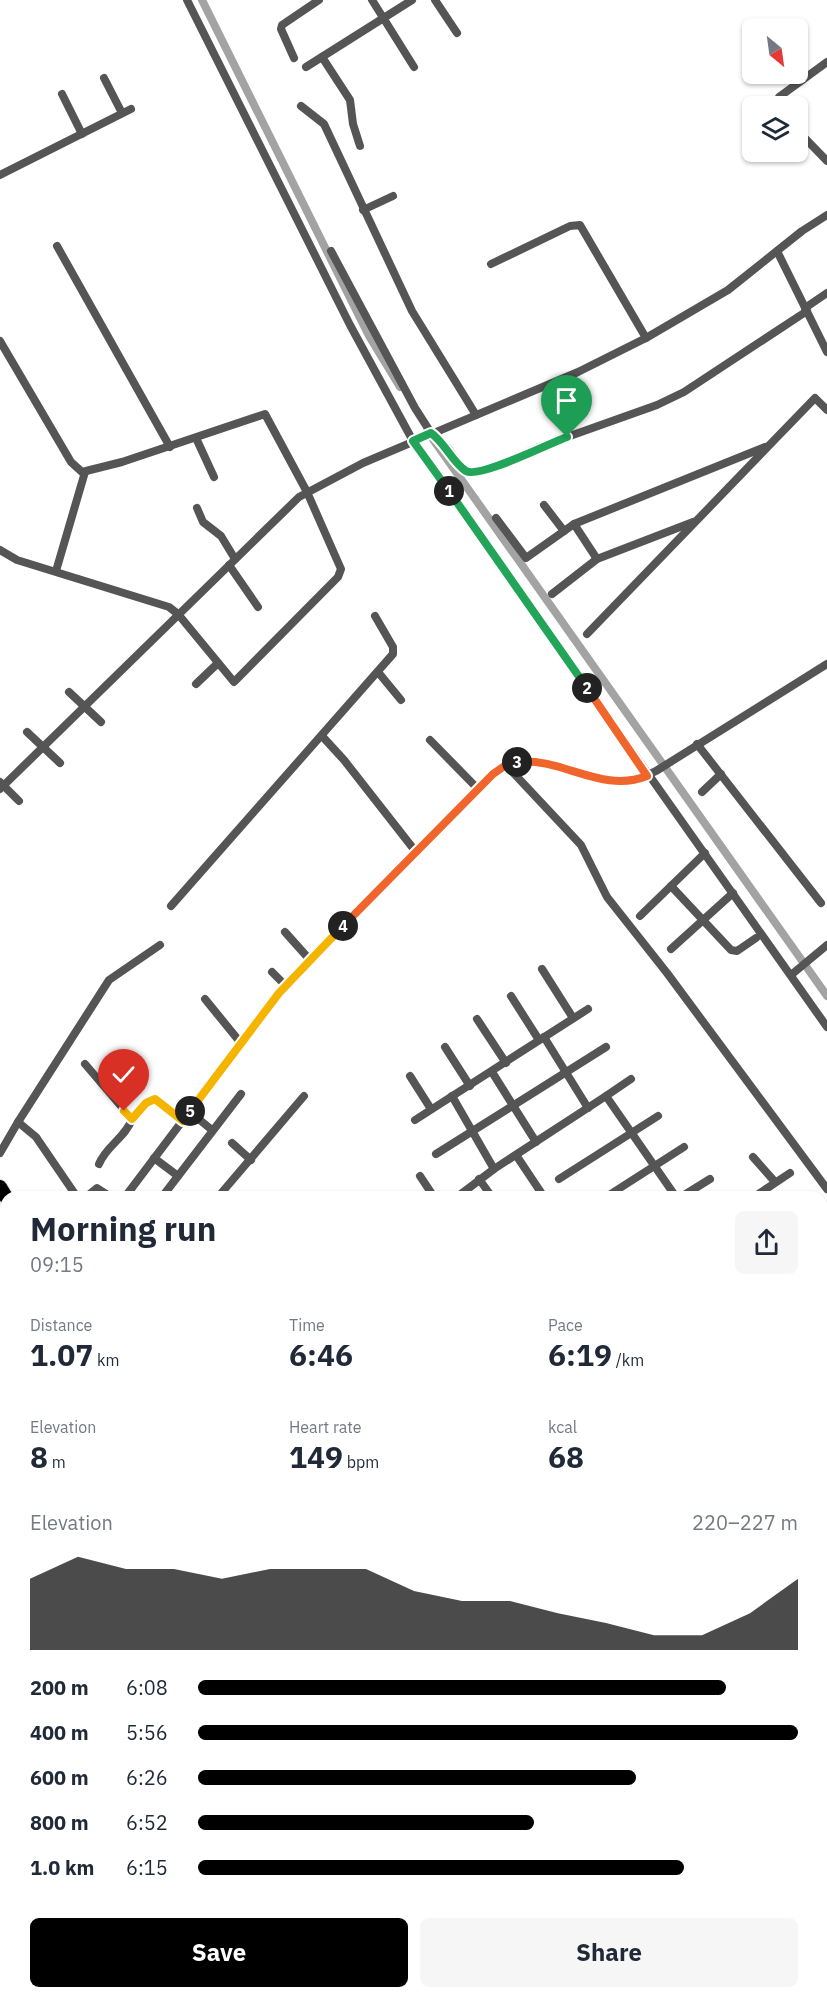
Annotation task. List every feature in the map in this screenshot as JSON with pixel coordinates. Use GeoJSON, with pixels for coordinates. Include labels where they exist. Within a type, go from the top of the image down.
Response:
{"type":"FeatureCollection","features":[{"type":"Feature","properties":{"kind":"street"},"geometry":{"type":"LineString","coordinates":[[188,0],[350,325],[416,440],[733,893],[797,970],[827,1027]]}},
{"type":"Feature","properties":{"kind":"street"},"geometry":{"type":"LineString","coordinates":[[294,58],[280,29],[282,25],[319,0]]}},
{"type":"Feature","properties":{"kind":"street"},"geometry":{"type":"LineString","coordinates":[[372,0],[414,67]]}},
{"type":"Feature","properties":{"kind":"street"},"geometry":{"type":"LineString","coordinates":[[306,67],[412,0]]}},
{"type":"Feature","properties":{"kind":"street"},"geometry":{"type":"LineString","coordinates":[[435,0],[457,33]]}},
{"type":"Feature","properties":{"kind":"street"},"geometry":{"type":"LineString","coordinates":[[321,57],[350,100],[355,132],[360,146]]}},
{"type":"Feature","properties":{"kind":"street"},"geometry":{"type":"LineString","coordinates":[[780,96],[827,62]]}},
{"type":"Feature","properties":{"kind":"street"},"geometry":{"type":"LineString","coordinates":[[0,175],[126,111],[104,78]]}},
{"type":"Feature","properties":{"kind":"street"},"geometry":{"type":"LineString","coordinates":[[62,94],[82,134]]}},
{"type":"Feature","properties":{"kind":"street"},"geometry":{"type":"LineString","coordinates":[[301,106],[324,124],[412,311],[476,415]]}},
{"type":"Feature","properties":{"kind":"street"},"geometry":{"type":"LineString","coordinates":[[808,141],[827,161]]}},
{"type":"Feature","properties":{"kind":"street"},"geometry":{"type":"LineString","coordinates":[[363,210],[393,196]]}},
{"type":"Feature","properties":{"kind":"street"},"geometry":{"type":"LineString","coordinates":[[19,801],[1,785],[306,492],[416,440],[578,372],[646,338],[728,290],[827,215]]}},
{"type":"Feature","properties":{"kind":"street"},"geometry":{"type":"LineString","coordinates":[[491,264],[570,226],[580,225],[646,338]]}},
{"type":"Feature","properties":{"kind":"street"},"geometry":{"type":"LineString","coordinates":[[57,246],[170,447]]}},
{"type":"Feature","properties":{"kind":"street"},"geometry":{"type":"LineString","coordinates":[[331,251],[430,434],[447,447],[464,470],[471,473],[482,471],[684,392],[827,293]]}},
{"type":"Feature","properties":{"kind":"street"},"geometry":{"type":"LineString","coordinates":[[777,251],[827,352]]}},
{"type":"Feature","properties":{"kind":"street"},"geometry":{"type":"LineString","coordinates":[[0,341],[71,462],[85,472],[170,447],[265,414],[306,492],[339,562],[341,573],[234,682],[178,614],[162,604],[17,560],[0,550]]}},
{"type":"Feature","properties":{"kind":"street"},"geometry":{"type":"LineString","coordinates":[[587,634],[815,398],[827,410]]}},
{"type":"Feature","properties":{"kind":"street"},"geometry":{"type":"LineString","coordinates":[[196,438],[214,477]]}},
{"type":"Feature","properties":{"kind":"street"},"geometry":{"type":"LineString","coordinates":[[496,518],[526,558],[574,524],[768,446]]}},
{"type":"Feature","properties":{"kind":"street"},"geometry":{"type":"LineString","coordinates":[[56,571],[85,472]]}},
{"type":"Feature","properties":{"kind":"street"},"geometry":{"type":"LineString","coordinates":[[544,505],[564,531]]}},
{"type":"Feature","properties":{"kind":"street"},"geometry":{"type":"LineString","coordinates":[[197,508],[203,522],[221,536],[232,562],[258,607]]}},
{"type":"Feature","properties":{"kind":"street"},"geometry":{"type":"LineString","coordinates":[[552,594],[597,559],[696,521]]}},
{"type":"Feature","properties":{"kind":"street"},"geometry":{"type":"LineString","coordinates":[[574,524],[597,559]]}},
{"type":"Feature","properties":{"kind":"street"},"geometry":{"type":"LineString","coordinates":[[171,906],[255,807],[322,736],[394,651],[375,616]]}},
{"type":"Feature","properties":{"kind":"street"},"geometry":{"type":"LineString","coordinates":[[196,684],[218,663]]}},
{"type":"Feature","properties":{"kind":"street"},"geometry":{"type":"LineString","coordinates":[[129,1191],[285,985],[478,789],[506,765],[519,761],[537,762],[618,782],[651,773],[827,664]]}},
{"type":"Feature","properties":{"kind":"street"},"geometry":{"type":"LineString","coordinates":[[378,672],[400,700]]}},
{"type":"Feature","properties":{"kind":"street"},"geometry":{"type":"LineString","coordinates":[[69,692],[101,722]]}},
{"type":"Feature","properties":{"kind":"street"},"geometry":{"type":"LineString","coordinates":[[27,732],[60,763]]}},
{"type":"Feature","properties":{"kind":"street"},"geometry":{"type":"LineString","coordinates":[[322,736],[344,760],[416,852]]}},
{"type":"Feature","properties":{"kind":"street"},"geometry":{"type":"LineString","coordinates":[[430,740],[478,789]]}},
{"type":"Feature","properties":{"kind":"street"},"geometry":{"type":"LineString","coordinates":[[697,744],[821,903]]}},
{"type":"Feature","properties":{"kind":"street"},"geometry":{"type":"LineString","coordinates":[[506,765],[581,845],[607,897],[667,973],[827,1190]]}},
{"type":"Feature","properties":{"kind":"street"},"geometry":{"type":"LineString","coordinates":[[702,792],[721,774]]}},
{"type":"Feature","properties":{"kind":"street"},"geometry":{"type":"LineString","coordinates":[[640,916],[705,853]]}},
{"type":"Feature","properties":{"kind":"street"},"geometry":{"type":"LineString","coordinates":[[671,886],[704,918],[731,950],[737,951],[756,938]]}},
{"type":"Feature","properties":{"kind":"street"},"geometry":{"type":"LineString","coordinates":[[671,949],[733,893]]}},
{"type":"Feature","properties":{"kind":"street"},"geometry":{"type":"LineString","coordinates":[[285,932],[310,960]]}},
{"type":"Feature","properties":{"kind":"street"},"geometry":{"type":"LineString","coordinates":[[0,1153],[109,980],[160,945]]}},
{"type":"Feature","properties":{"kind":"street"},"geometry":{"type":"LineString","coordinates":[[797,970],[827,945]]}},
{"type":"Feature","properties":{"kind":"street"},"geometry":{"type":"LineString","coordinates":[[542,969],[573,1018]]}},
{"type":"Feature","properties":{"kind":"street"},"geometry":{"type":"LineString","coordinates":[[272,972],[285,985]]}},
{"type":"Feature","properties":{"kind":"street"},"geometry":{"type":"LineString","coordinates":[[511,996],[566,1072],[588,1108]]}},
{"type":"Feature","properties":{"kind":"street"},"geometry":{"type":"LineString","coordinates":[[205,999],[240,1042]]}},
{"type":"Feature","properties":{"kind":"street"},"geometry":{"type":"LineString","coordinates":[[415,1120],[588,1009]]}},
{"type":"Feature","properties":{"kind":"street"},"geometry":{"type":"LineString","coordinates":[[477,1019],[506,1063]]}},
{"type":"Feature","properties":{"kind":"street"},"geometry":{"type":"LineString","coordinates":[[445,1047],[470,1086]]}},
{"type":"Feature","properties":{"kind":"street"},"geometry":{"type":"LineString","coordinates":[[436,1154],[606,1047]]}},
{"type":"Feature","properties":{"kind":"street"},"geometry":{"type":"LineString","coordinates":[[85,1064],[132,1119]]}},
{"type":"Feature","properties":{"kind":"street"},"geometry":{"type":"LineString","coordinates":[[492,1072],[536,1142]]}},
{"type":"Feature","properties":{"kind":"street"},"geometry":{"type":"LineString","coordinates":[[410,1076],[431,1109]]}},
{"type":"Feature","properties":{"kind":"street"},"geometry":{"type":"LineString","coordinates":[[464,1191],[631,1079]]}},
{"type":"Feature","properties":{"kind":"street"},"geometry":{"type":"LineString","coordinates":[[167,1191],[241,1094]]}},
{"type":"Feature","properties":{"kind":"street"},"geometry":{"type":"LineString","coordinates":[[223,1191],[303,1096]]}},
{"type":"Feature","properties":{"kind":"street"},"geometry":{"type":"LineString","coordinates":[[452,1096],[494,1169]]}},
{"type":"Feature","properties":{"kind":"street"},"geometry":{"type":"LineString","coordinates":[[606,1096],[672,1191]]}},
{"type":"Feature","properties":{"kind":"street"},"geometry":{"type":"LineString","coordinates":[[99,1164],[104,1153],[128,1128],[132,1119],[146,1103],[155,1099],[183,1121]]}},
{"type":"Feature","properties":{"kind":"street"},"geometry":{"type":"LineString","coordinates":[[190,1112],[212,1130]]}},
{"type":"Feature","properties":{"kind":"street"},"geometry":{"type":"LineString","coordinates":[[559,1179],[658,1116]]}},
{"type":"Feature","properties":{"kind":"street"},"geometry":{"type":"LineString","coordinates":[[18,1122],[36,1137],[73,1191]]}},
{"type":"Feature","properties":{"kind":"street"},"geometry":{"type":"LineString","coordinates":[[232,1143],[250,1160]]}},
{"type":"Feature","properties":{"kind":"street"},"geometry":{"type":"LineString","coordinates":[[615,1191],[684,1147]]}},
{"type":"Feature","properties":{"kind":"street"},"geometry":{"type":"LineString","coordinates":[[516,1155],[540,1191]]}},
{"type":"Feature","properties":{"kind":"street"},"geometry":{"type":"LineString","coordinates":[[753,1157],[776,1182]]}},
{"type":"Feature","properties":{"kind":"street"},"geometry":{"type":"LineString","coordinates":[[154,1158],[178,1176]]}},
{"type":"Feature","properties":{"kind":"street"},"geometry":{"type":"LineString","coordinates":[[762,1191],[790,1173]]}},
{"type":"Feature","properties":{"kind":"street"},"geometry":{"type":"LineString","coordinates":[[420,1176],[430,1191]]}},
{"type":"Feature","properties":{"kind":"street"},"geometry":{"type":"LineString","coordinates":[[479,1179],[488,1191]]}},
{"type":"Feature","properties":{"kind":"street"},"geometry":{"type":"LineString","coordinates":[[691,1191],[710,1179]]}},
{"type":"Feature","properties":{"kind":"waterway"},"geometry":{"type":"LineString","coordinates":[[202,0],[369,336],[400,387]]}},
{"type":"Feature","properties":{"kind":"waterway"},"geometry":{"type":"LineString","coordinates":[[427,431],[827,996]]}},
{"type":"Feature","properties":{"kind":"route"},"geometry":{"type":"LineString","coordinates":[[124,1111],[132,1119],[146,1103],[155,1099],[183,1121],[279,993],[499,769],[512,762],[527,761],[609,781],[625,782],[647,776],[413,441],[431,433],[447,447],[464,470],[471,473],[502,464],[538,447],[567,437]]}}]}
